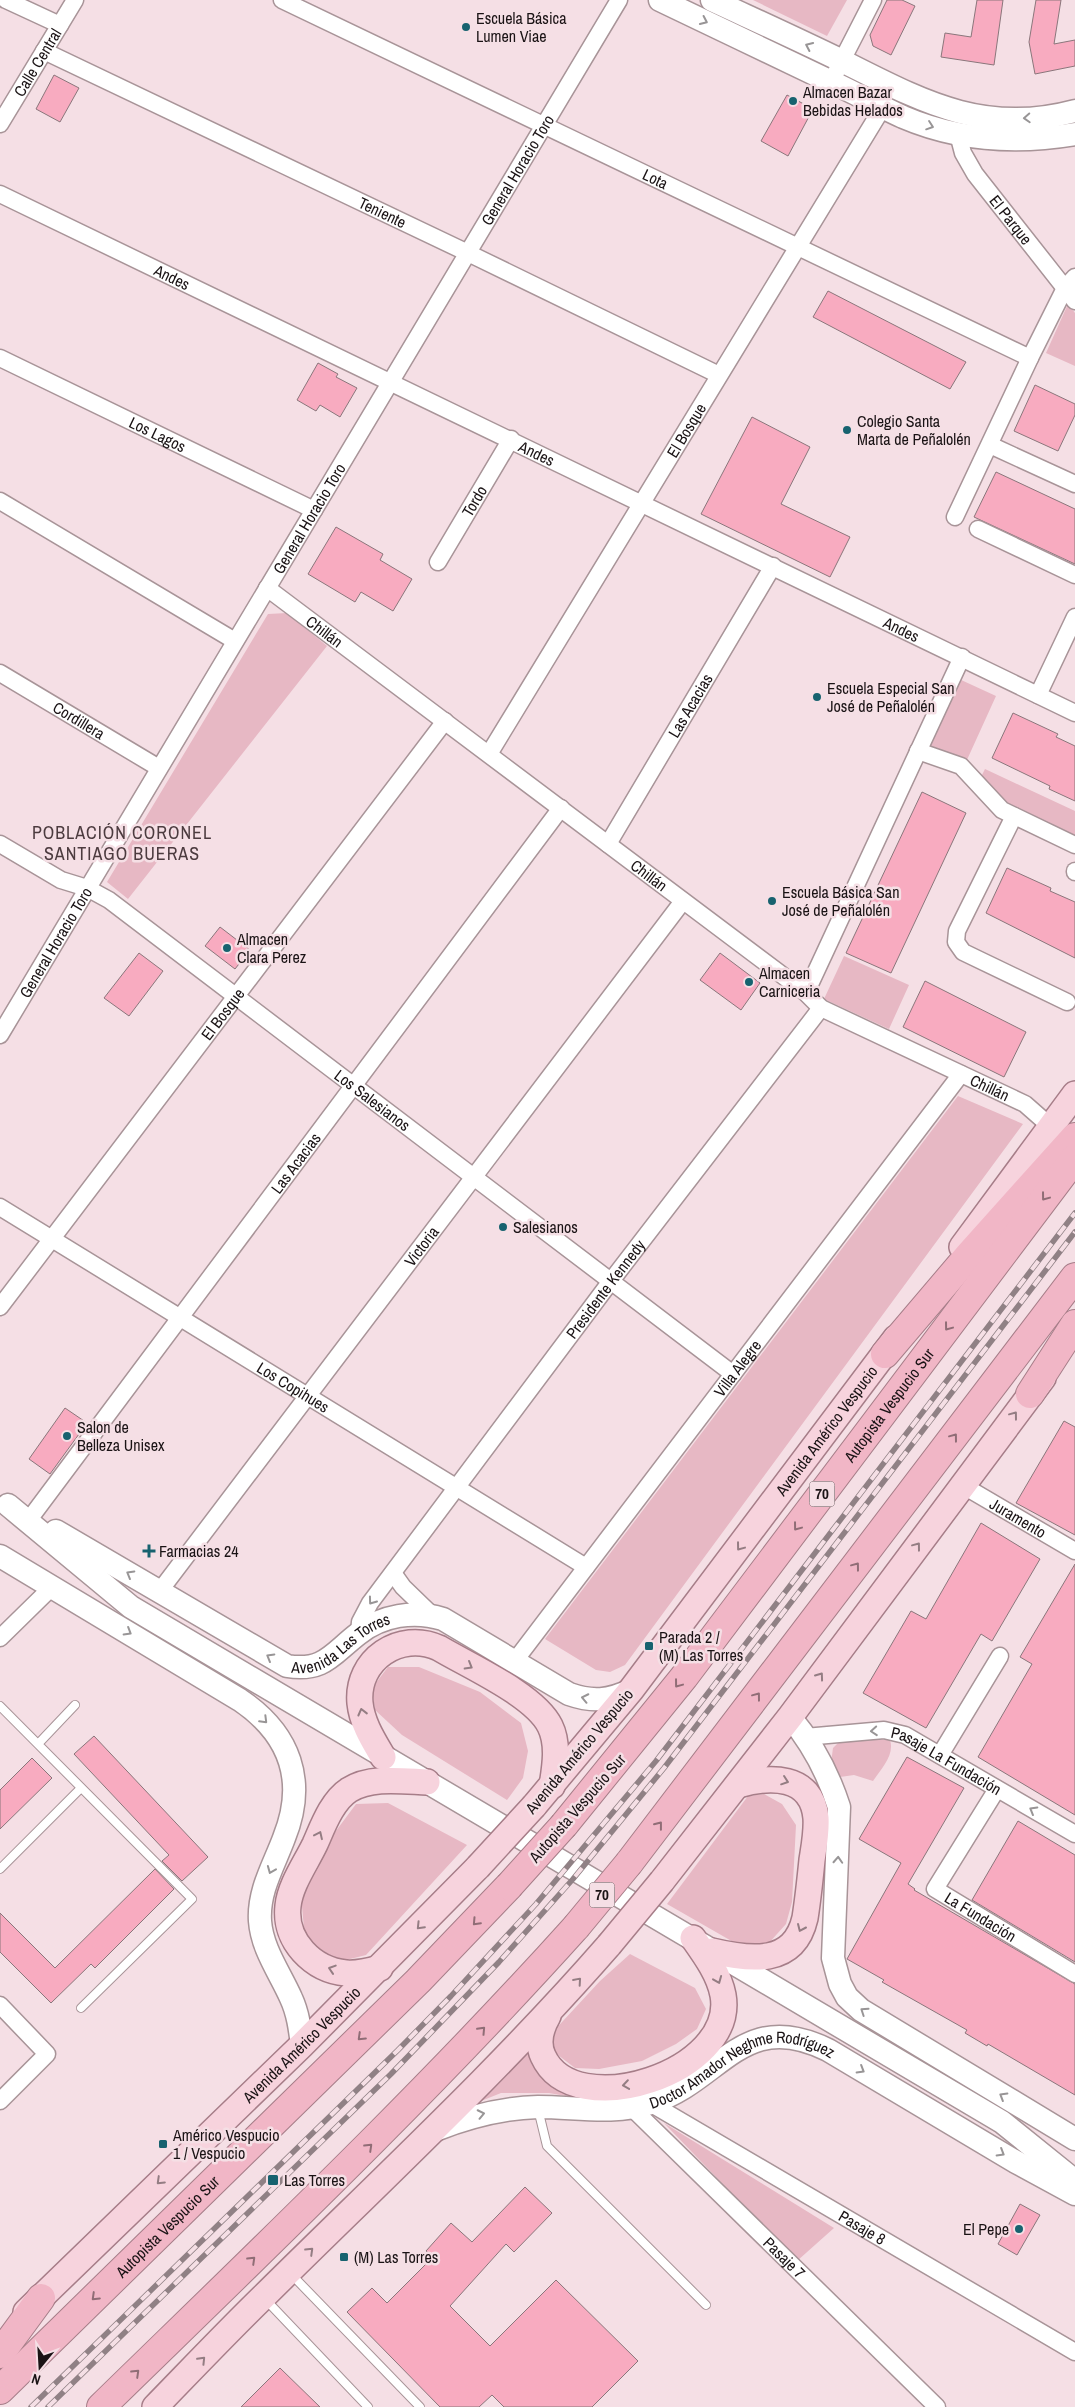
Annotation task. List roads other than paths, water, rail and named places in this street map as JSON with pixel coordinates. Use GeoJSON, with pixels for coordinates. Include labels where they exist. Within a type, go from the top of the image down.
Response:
{"type":"FeatureCollection","features":[{"type":"Feature","properties":{"kind":"highway"},"geometry":{"type":"LineString","coordinates":[[885,1354],[970,1254],[1075,1137]]}},
{"type":"Feature","properties":{"kind":"highway","name":"Autopista Vespucio Sur"},"geometry":{"type":"LineString","coordinates":[[0,2390],[418,1981],[509,1886],[564,1825],[679,1684],[1075,1158]]}},
{"type":"Feature","properties":{"kind":"highway","name":"70"},"geometry":{"type":"LineString","coordinates":[[100,2407],[384,2132],[472,2042],[576,1927],[628,1863],[1075,1277]]}},
{"type":"Feature","properties":{"kind":"highway"},"geometry":{"type":"LineString","coordinates":[[1030,1394],[1075,1324]]}},
{"type":"Feature","properties":{"kind":"highway"},"geometry":{"type":"LineString","coordinates":[[0,2354],[41,2298]]}},
{"type":"Feature","properties":{"kind":"main road","name":"Avenida Américo Vespucio"},"geometry":{"type":"LineString","coordinates":[[0,2336],[302,2046],[478,1867],[552,1786],[631,1690],[885,1354],[1075,1094]]}},
{"type":"Feature","properties":{"kind":"main road"},"geometry":{"type":"LineString","coordinates":[[155,2407],[263,2297],[435,2130],[552,2011],[610,1945],[662,1882],[790,1717],[1075,1336]]}},
{"type":"Feature","properties":{"kind":"main road"},"geometry":{"type":"LineString","coordinates":[[382,1756],[369,1733],[361,1709],[360,1696],[363,1677],[370,1665],[386,1650],[407,1642],[425,1643],[438,1648],[518,1694],[540,1712],[550,1726],[554,1736],[556,1756],[552,1786]]}},
{"type":"Feature","properties":{"kind":"main road"},"geometry":{"type":"LineString","coordinates":[[703,1945],[747,1958],[771,1956],[793,1943],[801,1930],[805,1918],[816,1823],[812,1804],[800,1789],[783,1780],[760,1779],[738,1785]]}},
{"type":"Feature","properties":{"kind":"main road"},"geometry":{"type":"LineString","coordinates":[[380,1968],[345,1973],[327,1968],[311,1959],[301,1950],[291,1931],[288,1916],[289,1900],[324,1823],[344,1794],[355,1787],[370,1783],[428,1782]]}},
{"type":"Feature","properties":{"kind":"main road"},"geometry":{"type":"LineString","coordinates":[[552,2011],[544,2023],[540,2046],[547,2064],[564,2078],[587,2086],[613,2087],[642,2083],[667,2073],[692,2059],[708,2044],[720,2025],[724,2010],[723,1996],[719,1981],[703,1945]]}},
{"type":"Feature","properties":{"kind":"street"},"geometry":{"type":"LineString","coordinates":[[6,0],[60,26]]}},
{"type":"Feature","properties":{"kind":"street","name":"Calle Central"},"geometry":{"type":"LineString","coordinates":[[0,124],[75,0]]}},
{"type":"Feature","properties":{"kind":"street","name":"Lota"},"geometry":{"type":"LineString","coordinates":[[282,0],[1030,358]]}},
{"type":"Feature","properties":{"kind":"street","name":"General Horacio Toro"},"geometry":{"type":"LineString","coordinates":[[2,1026],[87,888],[619,0]]}},
{"type":"Feature","properties":{"kind":"street"},"geometry":{"type":"LineString","coordinates":[[660,0],[906,118],[958,134],[979,138],[1024,140],[1075,134]]}},
{"type":"Feature","properties":{"kind":"street"},"geometry":{"type":"LineString","coordinates":[[712,0],[922,100],[945,109],[976,116],[1004,119],[1033,118],[1075,111]]}},
{"type":"Feature","properties":{"kind":"street"},"geometry":{"type":"LineString","coordinates":[[831,82],[873,0]]}},
{"type":"Feature","properties":{"kind":"street","name":"Teniente"},"geometry":{"type":"LineString","coordinates":[[44,51],[468,252],[719,375]]}},
{"type":"Feature","properties":{"kind":"street","name":"El Bosque"},"geometry":{"type":"LineString","coordinates":[[489,754],[797,246],[883,108]]}},
{"type":"Feature","properties":{"kind":"street","name":"El Parque"},"geometry":{"type":"LineString","coordinates":[[958,134],[963,153],[975,174],[1072,289]]}},
{"type":"Feature","properties":{"kind":"street","name":"Andes"},"geometry":{"type":"LineString","coordinates":[[0,194],[511,439],[1075,713]]}},
{"type":"Feature","properties":{"kind":"street"},"geometry":{"type":"LineString","coordinates":[[955,517],[1030,358],[1072,289]]}},
{"type":"Feature","properties":{"kind":"street","name":"Los Lagos"},"geometry":{"type":"LineString","coordinates":[[0,358],[314,510]]}},
{"type":"Feature","properties":{"kind":"street","name":"Tordo"},"geometry":{"type":"LineString","coordinates":[[438,562],[511,439]]}},
{"type":"Feature","properties":{"kind":"street"},"geometry":{"type":"LineString","coordinates":[[990,445],[1075,484]]}},
{"type":"Feature","properties":{"kind":"street"},"geometry":{"type":"LineString","coordinates":[[0,501],[235,641]]}},
{"type":"Feature","properties":{"kind":"street"},"geometry":{"type":"LineString","coordinates":[[978,529],[1075,575]]}},
{"type":"Feature","properties":{"kind":"street","name":"Las Acacias"},"geometry":{"type":"LineString","coordinates":[[608,844],[773,566]]}},
{"type":"Feature","properties":{"kind":"street","name":"Chillán"},"geometry":{"type":"LineString","coordinates":[[267,588],[806,993],[821,1008],[1024,1104],[1050,1126]]}},
{"type":"Feature","properties":{"kind":"street"},"geometry":{"type":"LineString","coordinates":[[1038,695],[1075,617]]}},
{"type":"Feature","properties":{"kind":"street"},"geometry":{"type":"LineString","coordinates":[[806,993],[962,658]]}},
{"type":"Feature","properties":{"kind":"street","name":"Cordillera"},"geometry":{"type":"LineString","coordinates":[[0,673],[159,768]]}},
{"type":"Feature","properties":{"kind":"street","name":"El Bosque"},"geometry":{"type":"LineString","coordinates":[[0,1307],[445,721]]}},
{"type":"Feature","properties":{"kind":"street"},"geometry":{"type":"LineString","coordinates":[[918,751],[961,766],[1002,810],[1075,845]]}},
{"type":"Feature","properties":{"kind":"street","name":"Las Acacias"},"geometry":{"type":"LineString","coordinates":[[31,1518],[561,808]]}},
{"type":"Feature","properties":{"kind":"street"},"geometry":{"type":"LineString","coordinates":[[1014,816],[957,931],[956,942],[963,952],[1067,1002]]}},
{"type":"Feature","properties":{"kind":"street","name":"Los Salesianos"},"geometry":{"type":"LineString","coordinates":[[0,844],[61,880],[87,888],[109,900],[734,1374]]}},
{"type":"Feature","properties":{"kind":"street","name":"Victoria"},"geometry":{"type":"LineString","coordinates":[[159,1592],[683,901]]}},
{"type":"Feature","properties":{"kind":"street","name":"Presidente Kennedy"},"geometry":{"type":"LineString","coordinates":[[359,1633],[360,1622],[366,1609],[611,1280],[821,1008]]}},
{"type":"Feature","properties":{"kind":"street","name":"Villa Alegre"},"geometry":{"type":"LineString","coordinates":[[514,1662],[961,1074]]}},
{"type":"Feature","properties":{"kind":"street","name":"Los Copihues"},"geometry":{"type":"LineString","coordinates":[[0,1208],[586,1566]]}},
{"type":"Feature","properties":{"kind":"street","name":"Juramento"},"geometry":{"type":"LineString","coordinates":[[962,1485],[1075,1551]]}},
{"type":"Feature","properties":{"kind":"street","name":"Avenida Las Torres"},"geometry":{"type":"LineString","coordinates":[[4,1503],[287,1666],[310,1667],[327,1662],[359,1633],[372,1625],[398,1616],[433,1616],[447,1622],[557,1687],[580,1698],[606,1700],[631,1690]]}},
{"type":"Feature","properties":{"kind":"street","name":"Avenida Las Torres"},"geometry":{"type":"LineString","coordinates":[[4,1503],[131,1607],[703,1945]]}},
{"type":"Feature","properties":{"kind":"street","name":"Avenida Las Torres"},"geometry":{"type":"LineString","coordinates":[[6,1559],[131,1607]]}},
{"type":"Feature","properties":{"kind":"street","name":"Avenida Las Torres"},"geometry":{"type":"LineString","coordinates":[[6,1559],[251,1708],[270,1726],[286,1750],[294,1777],[293,1805],[285,1836],[262,1896],[260,1923],[271,1960],[295,2007],[302,2046]]}},
{"type":"Feature","properties":{"kind":"street"},"geometry":{"type":"LineString","coordinates":[[393,1573],[403,1588],[433,1616]]}},
{"type":"Feature","properties":{"kind":"street"},"geometry":{"type":"LineString","coordinates":[[0,1638],[52,1587]]}},
{"type":"Feature","properties":{"kind":"street"},"geometry":{"type":"LineString","coordinates":[[940,1755],[1000,1656]]}},
{"type":"Feature","properties":{"kind":"street"},"geometry":{"type":"LineString","coordinates":[[790,1717],[805,1737],[831,1786],[839,1807],[832,1948],[836,1975],[847,1997],[861,2010],[1075,2139]]}},
{"type":"Feature","properties":{"kind":"street","name":"Pasaje La Fundación"},"geometry":{"type":"LineString","coordinates":[[805,1737],[894,1731],[940,1755],[1075,1834]]}},
{"type":"Feature","properties":{"kind":"street","name":"La Fundación"},"geometry":{"type":"LineString","coordinates":[[997,1789],[935,1889],[1075,1974]]}},
{"type":"Feature","properties":{"kind":"street","name":"Doctor Amador Neghme Rodríguez"},"geometry":{"type":"LineString","coordinates":[[703,1945],[1002,2122],[1075,2152]]}},
{"type":"Feature","properties":{"kind":"street"},"geometry":{"type":"LineString","coordinates":[[0,2005],[47,2054],[0,2101]]}},
{"type":"Feature","properties":{"kind":"street","name":"Doctor Amador Neghme Rodríguez"},"geometry":{"type":"LineString","coordinates":[[435,2130],[469,2117],[501,2110],[537,2107],[592,2110],[641,2105],[680,2090],[733,2051],[746,2044],[773,2037],[802,2040],[828,2050],[1016,2162],[1075,2194]]}},
{"type":"Feature","properties":{"kind":"street","name":"Pasaje 8"},"geometry":{"type":"LineString","coordinates":[[641,2105],[1075,2352]]}},
{"type":"Feature","properties":{"kind":"street","name":"Pasaje 7"},"geometry":{"type":"LineString","coordinates":[[641,2105],[937,2407]]}},
{"type":"Feature","properties":{"kind":"street","name":"Doctor Amador Neghme Rodríguez"},"geometry":{"type":"LineString","coordinates":[[1002,2122],[1075,2181]]}},
{"type":"Feature","properties":{"kind":"lane"},"geometry":{"type":"LineString","coordinates":[[38,1744],[75,1705]]}},
{"type":"Feature","properties":{"kind":"lane"},"geometry":{"type":"LineString","coordinates":[[0,1706],[192,1899],[81,2008]]}},
{"type":"Feature","properties":{"kind":"lane"},"geometry":{"type":"LineString","coordinates":[[0,1869],[81,1788]]}},
{"type":"Feature","properties":{"kind":"lane"},"geometry":{"type":"LineString","coordinates":[[537,2107],[547,2146],[706,2305]]}},
{"type":"Feature","properties":{"kind":"lane"},"geometry":{"type":"LineString","coordinates":[[289,2272],[420,2407]]}},
{"type":"Feature","properties":{"kind":"lane"},"geometry":{"type":"LineString","coordinates":[[263,2297],[368,2407]]}},
{"type":"Feature","properties":{"kind":"railway"},"geometry":{"type":"LineString","coordinates":[[31,2407],[398,2050],[536,1904],[656,1761],[1075,1213]]}},
{"type":"Feature","properties":{"kind":"railway"},"geometry":{"type":"LineString","coordinates":[[48,2407],[391,2074],[499,1962],[573,1879],[664,1768],[1075,1232]]}},
{"type":"Feature","properties":{"kind":"place","name":"Escuela Básica Lumen Viae"},"geometry":{"type":"Point","coordinates":[466,27]}},
{"type":"Feature","properties":{"kind":"place","name":"Almacen Bazar Bebidas Helados"},"geometry":{"type":"Point","coordinates":[793,101]}},
{"type":"Feature","properties":{"kind":"place","name":"Colegio Santa Marta de Peñalolén"},"geometry":{"type":"Point","coordinates":[847,430]}},
{"type":"Feature","properties":{"kind":"place","name":"Escuela Especial San José de Peñalolén"},"geometry":{"type":"Point","coordinates":[817,697]}},
{"type":"Feature","properties":{"kind":"place","name":"Escuela Básica San José de Peñalolén"},"geometry":{"type":"Point","coordinates":[772,901]}},
{"type":"Feature","properties":{"kind":"place","name":"Almacen Clara Perez"},"geometry":{"type":"Point","coordinates":[227,948]}},
{"type":"Feature","properties":{"kind":"place","name":"Almacen Carniceria"},"geometry":{"type":"Point","coordinates":[749,982]}},
{"type":"Feature","properties":{"kind":"place","name":"Salesianos"},"geometry":{"type":"Point","coordinates":[503,1227]}},
{"type":"Feature","properties":{"kind":"place","name":"Salon de Belleza Unisex"},"geometry":{"type":"Point","coordinates":[67,1436]}},
{"type":"Feature","properties":{"kind":"place","name":"Farmacias 24"},"geometry":{"type":"Point","coordinates":[149,1551]}},
{"type":"Feature","properties":{"kind":"place","name":"Parada 2 / (M) Las Torres"},"geometry":{"type":"Point","coordinates":[649,1646]}},
{"type":"Feature","properties":{"kind":"place","name":"Américo Vespucio 1 / Vespucio"},"geometry":{"type":"Point","coordinates":[163,2144]}},
{"type":"Feature","properties":{"kind":"place","name":"Las Torres"},"geometry":{"type":"Point","coordinates":[273,2180]}},
{"type":"Feature","properties":{"kind":"place","name":"El Pepe"},"geometry":{"type":"Point","coordinates":[1019,2229]}},
{"type":"Feature","properties":{"kind":"place","name":"(M) Las Torres"},"geometry":{"type":"Point","coordinates":[344,2257]}},
{"type":"Feature","properties":{"kind":"district","name":"POBLACIÓN CORONEL SANTIAGO BUERAS"},"geometry":{"type":"Point","coordinates":[122,843]}}]}
